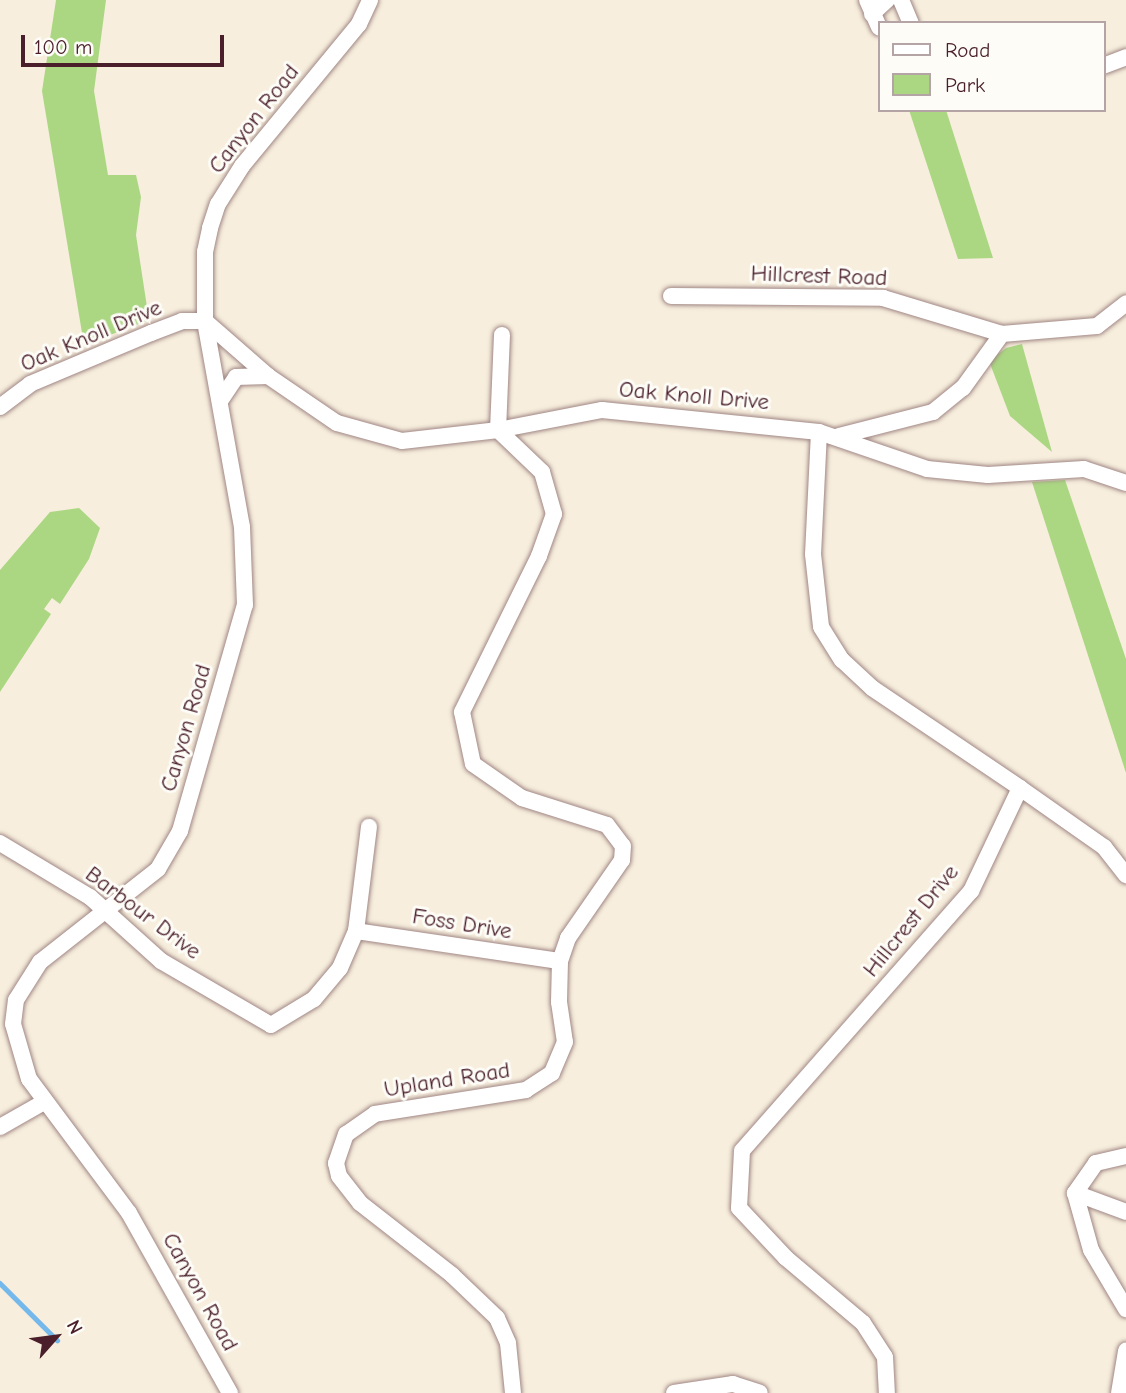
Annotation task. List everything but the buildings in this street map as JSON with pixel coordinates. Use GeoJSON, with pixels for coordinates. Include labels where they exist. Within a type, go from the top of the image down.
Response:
{"type":"FeatureCollection","features":[{"type":"Feature","properties":{"kind":"street","name":"Canyon Road"},"geometry":{"type":"LineString","coordinates":[[230,1393],[129,1213],[44,1102],[18,1052],[13,1024],[16,1000],[40,962],[158,869],[180,831],[245,605],[242,527],[205,321],[205,252],[218,204],[242,166],[359,24],[370,0]]}},
{"type":"Feature","properties":{"kind":"street"},"geometry":{"type":"LineString","coordinates":[[873,14],[887,0]]}},
{"type":"Feature","properties":{"kind":"street"},"geometry":{"type":"LineString","coordinates":[[901,0],[910,21]]}},
{"type":"Feature","properties":{"kind":"street"},"geometry":{"type":"LineString","coordinates":[[1105,64],[1126,57]]}},
{"type":"Feature","properties":{"kind":"street","name":"Hillcrest Road"},"geometry":{"type":"LineString","coordinates":[[671,296],[806,294],[883,299],[1002,334]]}},
{"type":"Feature","properties":{"kind":"street"},"geometry":{"type":"LineString","coordinates":[[839,436],[933,412],[962,388],[1002,334],[1097,326],[1126,303]]}},
{"type":"Feature","properties":{"kind":"street","name":"Oak Knoll Drive"},"geometry":{"type":"LineString","coordinates":[[0,407],[30,384],[131,341],[182,321],[205,321],[268,376],[337,423],[402,441],[498,430],[602,410],[819,432],[839,436],[927,469],[988,475],[1084,469],[1126,483]]}},
{"type":"Feature","properties":{"kind":"street"},"geometry":{"type":"LineString","coordinates":[[498,430],[502,335]]}},
{"type":"Feature","properties":{"kind":"street"},"geometry":{"type":"LineString","coordinates":[[220,401],[236,377],[268,376]]}},
{"type":"Feature","properties":{"kind":"street","name":"Upland Road"},"geometry":{"type":"LineString","coordinates":[[498,430],[542,472],[554,514],[539,556],[462,712],[473,764],[522,797],[607,825],[623,846],[615,873],[581,918],[560,961],[559,1002],[565,1042],[559,1063],[539,1084],[375,1114],[346,1134],[336,1163],[339,1176],[360,1203],[452,1275],[497,1318],[508,1343],[513,1393]]}},
{"type":"Feature","properties":{"kind":"street"},"geometry":{"type":"LineString","coordinates":[[819,432],[813,554],[821,626],[842,660],[872,688],[1104,847],[1126,875]]}},
{"type":"Feature","properties":{"kind":"street","name":"Hillcrest Drive"},"geometry":{"type":"LineString","coordinates":[[887,1393],[885,1357],[863,1323],[786,1258],[739,1208],[742,1151],[971,891],[1020,788]]}},
{"type":"Feature","properties":{"kind":"street","name":"Barbour Drive"},"geometry":{"type":"LineString","coordinates":[[0,843],[104,910],[162,961],[271,1025],[280,1024],[314,999],[340,968],[356,931],[369,827]]}},
{"type":"Feature","properties":{"kind":"street","name":"Foss Drive"},"geometry":{"type":"LineString","coordinates":[[356,931],[560,961]]}},
{"type":"Feature","properties":{"kind":"street"},"geometry":{"type":"LineString","coordinates":[[0,995],[16,1000]]}},
{"type":"Feature","properties":{"kind":"street"},"geometry":{"type":"LineString","coordinates":[[0,1127],[44,1102]]}},
{"type":"Feature","properties":{"kind":"street"},"geometry":{"type":"LineString","coordinates":[[1075,1193],[1096,1163],[1126,1156]]}},
{"type":"Feature","properties":{"kind":"street"},"geometry":{"type":"LineString","coordinates":[[1075,1193],[1126,1212]]}},
{"type":"Feature","properties":{"kind":"street"},"geometry":{"type":"LineString","coordinates":[[1075,1193],[1091,1250],[1126,1309]]}},
{"type":"Feature","properties":{"kind":"street"},"geometry":{"type":"LineString","coordinates":[[1119,1393],[1126,1351]]}},
{"type":"Feature","properties":{"kind":"street"},"geometry":{"type":"LineString","coordinates":[[674,1393],[733,1384],[760,1393]]}},
{"type":"Feature","properties":{"kind":"green space"},"geometry":{"type":"Polygon","coordinates":[[[56,0],[106,0],[94,91],[108,175],[136,175],[141,197],[136,235],[149,320],[84,345],[42,91],[56,0]]]}},
{"type":"Feature","properties":{"kind":"green space"},"geometry":{"type":"Polygon","coordinates":[[[910,112],[947,112],[993,258],[958,259],[910,112]]]}},
{"type":"Feature","properties":{"kind":"green space"},"geometry":{"type":"Polygon","coordinates":[[[1022,344],[1052,452],[1010,416],[989,361],[1006,348],[1022,344]]]}},
{"type":"Feature","properties":{"kind":"green space"},"geometry":{"type":"Polygon","coordinates":[[[1065,480],[1126,659],[1126,773],[1032,482],[1065,480]]]}},
{"type":"Feature","properties":{"kind":"green space"},"geometry":{"type":"Polygon","coordinates":[[[79,508],[100,528],[89,559],[60,604],[52,598],[44,609],[51,614],[0,692],[0,570],[50,512],[79,508]]]}},
{"type":"Feature","properties":{"kind":"waterway"},"geometry":{"type":"LineString","coordinates":[[0,1283],[57,1340]]}}]}
